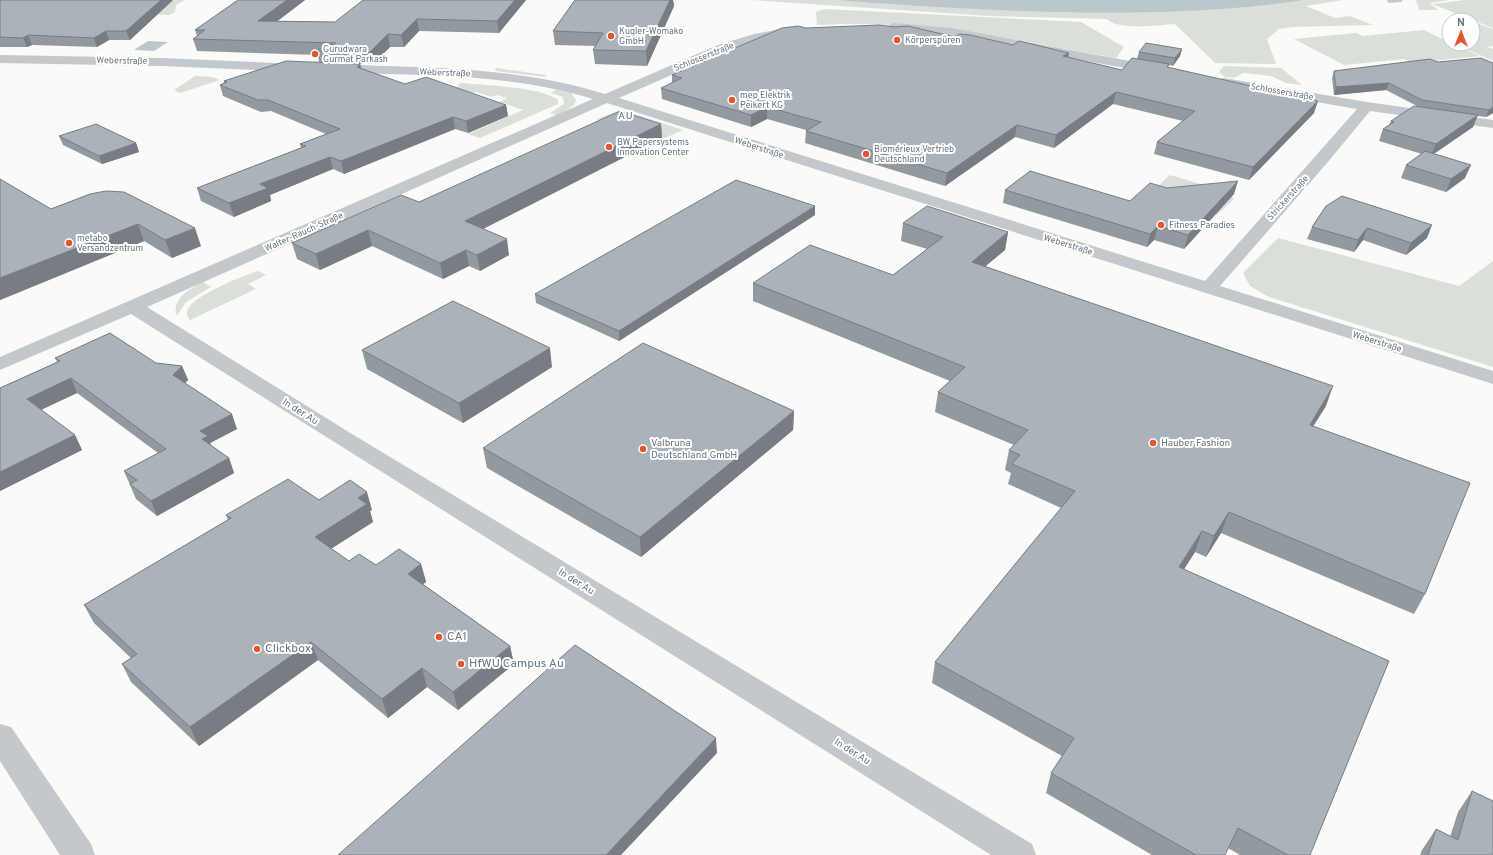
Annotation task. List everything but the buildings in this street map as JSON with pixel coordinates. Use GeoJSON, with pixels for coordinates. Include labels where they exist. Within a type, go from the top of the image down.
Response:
{"type":"FeatureCollection","features":[{"type":"Feature","properties":{"kind":"street"},"geometry":{"type":"LineString","coordinates":[[882,27],[951,32],[1172,72]]}},
{"type":"Feature","properties":{"kind":"street","name":"Schlosserstraße"},"geometry":{"type":"LineString","coordinates":[[607,98],[722,48],[754,38],[808,30]]}},
{"type":"Feature","properties":{"kind":"street","name":"Weberstraße"},"geometry":{"type":"LineString","coordinates":[[0,59],[162,62],[481,74],[548,83],[607,98],[1493,378]]}},
{"type":"Feature","properties":{"kind":"street","name":"Schlosserstraße"},"geometry":{"type":"LineString","coordinates":[[1211,79],[1367,106],[1493,124]]}},
{"type":"Feature","properties":{"kind":"street","name":"Walter-Rauch-Straße"},"geometry":{"type":"LineString","coordinates":[[0,364],[134,307],[607,98]]}},
{"type":"Feature","properties":{"kind":"street","name":"Strickerstraße"},"geometry":{"type":"LineString","coordinates":[[1208,289],[1322,160],[1367,106]]}},
{"type":"Feature","properties":{"kind":"street","name":"In der Au"},"geometry":{"type":"LineString","coordinates":[[134,307],[350,443],[1020,855]]}},
{"type":"Feature","properties":{"kind":"street"},"geometry":{"type":"LineString","coordinates":[[0,736],[79,855]]}},
{"type":"Feature","properties":{"kind":"shaded area"},"geometry":{"type":"Polygon","coordinates":[[[164,0],[185,0],[176,5],[175,12],[169,15],[129,14],[164,0]]]}},
{"type":"Feature","properties":{"kind":"shaded area"},"geometry":{"type":"Polygon","coordinates":[[[752,0],[834,0],[1011,10],[1123,13],[1216,9],[1305,0],[1343,0],[1306,6],[1335,18],[1350,16],[1373,25],[1292,27],[1279,29],[1267,39],[1276,64],[1215,63],[1175,24],[1129,26],[1112,23],[1107,19],[989,16],[752,0]]]}},
{"type":"Feature","properties":{"kind":"shaded area"},"geometry":{"type":"Polygon","coordinates":[[[834,0],[1305,0],[1246,7],[1129,13],[1010,11],[834,0]]]}},
{"type":"Feature","properties":{"kind":"shaded area"},"geometry":{"type":"Polygon","coordinates":[[[1416,0],[1449,0],[1430,3],[1438,10],[1419,10],[1416,0]]]}},
{"type":"Feature","properties":{"kind":"shaded area"},"geometry":{"type":"Polygon","coordinates":[[[1465,0],[1493,0],[1493,28],[1481,23],[1481,12],[1452,12],[1432,4],[1465,0]]]}},
{"type":"Feature","properties":{"kind":"shaded area"},"geometry":{"type":"Polygon","coordinates":[[[825,9],[1081,22],[1124,47],[1116,58],[968,32],[893,25],[817,25],[816,12],[825,9]]]}},
{"type":"Feature","properties":{"kind":"shaded area"},"geometry":{"type":"Polygon","coordinates":[[[1481,25],[1493,29],[1493,46],[1487,47],[1493,49],[1493,61],[1473,52],[1481,52],[1481,25]]]}},
{"type":"Feature","properties":{"kind":"shaded area"},"geometry":{"type":"Polygon","coordinates":[[[1424,30],[1441,38],[1441,52],[1471,52],[1480,56],[1412,63],[1405,59],[1344,65],[1294,39],[1356,33],[1363,36],[1424,30]]]}},
{"type":"Feature","properties":{"kind":"shaded area"},"geometry":{"type":"Polygon","coordinates":[[[148,41],[168,42],[154,51],[134,50],[148,41]]]}},
{"type":"Feature","properties":{"kind":"shaded area"},"geometry":{"type":"Polygon","coordinates":[[[1224,66],[1281,68],[1302,85],[1286,83],[1271,76],[1243,73],[1234,78],[1225,77],[1219,72],[1224,66]]]}},
{"type":"Feature","properties":{"kind":"shaded area"},"geometry":{"type":"Polygon","coordinates":[[[496,68],[547,75],[545,77],[495,71],[496,68]]]}},
{"type":"Feature","properties":{"kind":"shaded area"},"geometry":{"type":"Polygon","coordinates":[[[195,76],[212,77],[220,80],[180,93],[174,90],[195,76]]]}},
{"type":"Feature","properties":{"kind":"shaded area"},"geometry":{"type":"Polygon","coordinates":[[[460,83],[526,89],[550,96],[558,100],[558,104],[480,138],[468,134],[523,110],[500,102],[507,98],[497,95],[491,97],[476,92],[466,96],[454,92],[460,83]]]}},
{"type":"Feature","properties":{"kind":"shaded area"},"geometry":{"type":"Polygon","coordinates":[[[557,89],[571,93],[576,100],[574,105],[558,116],[550,113],[564,104],[563,97],[551,93],[557,89]]]}},
{"type":"Feature","properties":{"kind":"shaded area"},"geometry":{"type":"Polygon","coordinates":[[[616,112],[632,113],[683,130],[665,138],[596,119],[616,112]]]}},
{"type":"Feature","properties":{"kind":"shaded area"},"geometry":{"type":"Polygon","coordinates":[[[1170,175],[1227,192],[1234,199],[1217,215],[1147,196],[1170,175]]]}},
{"type":"Feature","properties":{"kind":"shaded area"},"geometry":{"type":"Polygon","coordinates":[[[1278,238],[1459,286],[1493,261],[1493,367],[1269,297],[1250,286],[1243,273],[1278,238]]]}},
{"type":"Feature","properties":{"kind":"shaded area"},"geometry":{"type":"Polygon","coordinates":[[[257,271],[266,275],[248,284],[256,289],[190,320],[187,315],[188,308],[194,302],[216,288],[257,271]]]}},
{"type":"Feature","properties":{"kind":"shaded area"},"geometry":{"type":"Polygon","coordinates":[[[203,282],[211,287],[186,302],[176,315],[177,303],[180,298],[203,282]]]}},
{"type":"Feature","properties":{"kind":"place","name":"Kugler-Womako GmbH"},"geometry":{"type":"Point","coordinates":[611,36]}},
{"type":"Feature","properties":{"kind":"place","name":"Körperspüren"},"geometry":{"type":"Point","coordinates":[897,40]}},
{"type":"Feature","properties":{"kind":"place","name":"Gurudwara Gurmat Parkash"},"geometry":{"type":"Point","coordinates":[315,54]}},
{"type":"Feature","properties":{"kind":"place","name":"mep Elektrik Peikert KG"},"geometry":{"type":"Point","coordinates":[732,100]}},
{"type":"Feature","properties":{"kind":"place","name":"BW Papersystems Innovation Center"},"geometry":{"type":"Point","coordinates":[609,147]}},
{"type":"Feature","properties":{"kind":"place","name":"Biomérieux Vertrieb Deutschland"},"geometry":{"type":"Point","coordinates":[866,154]}},
{"type":"Feature","properties":{"kind":"place","name":"Fitness Paradies"},"geometry":{"type":"Point","coordinates":[1161,225]}},
{"type":"Feature","properties":{"kind":"place","name":"metabo Versandzentrum"},"geometry":{"type":"Point","coordinates":[69,243]}},
{"type":"Feature","properties":{"kind":"place","name":"Hauber Fashion"},"geometry":{"type":"Point","coordinates":[1153,443]}},
{"type":"Feature","properties":{"kind":"place","name":"Valbruna Deutschland GmbH"},"geometry":{"type":"Point","coordinates":[643,449]}},
{"type":"Feature","properties":{"kind":"place","name":"CA1"},"geometry":{"type":"Point","coordinates":[439,637]}},
{"type":"Feature","properties":{"kind":"place","name":"Clickbox"},"geometry":{"type":"Point","coordinates":[257,649]}},
{"type":"Feature","properties":{"kind":"place","name":"HfWU Campus Au"},"geometry":{"type":"Point","coordinates":[461,664]}},
{"type":"Feature","properties":{"kind":"district","name":"AU"},"geometry":{"type":"Point","coordinates":[626,116]}}]}
